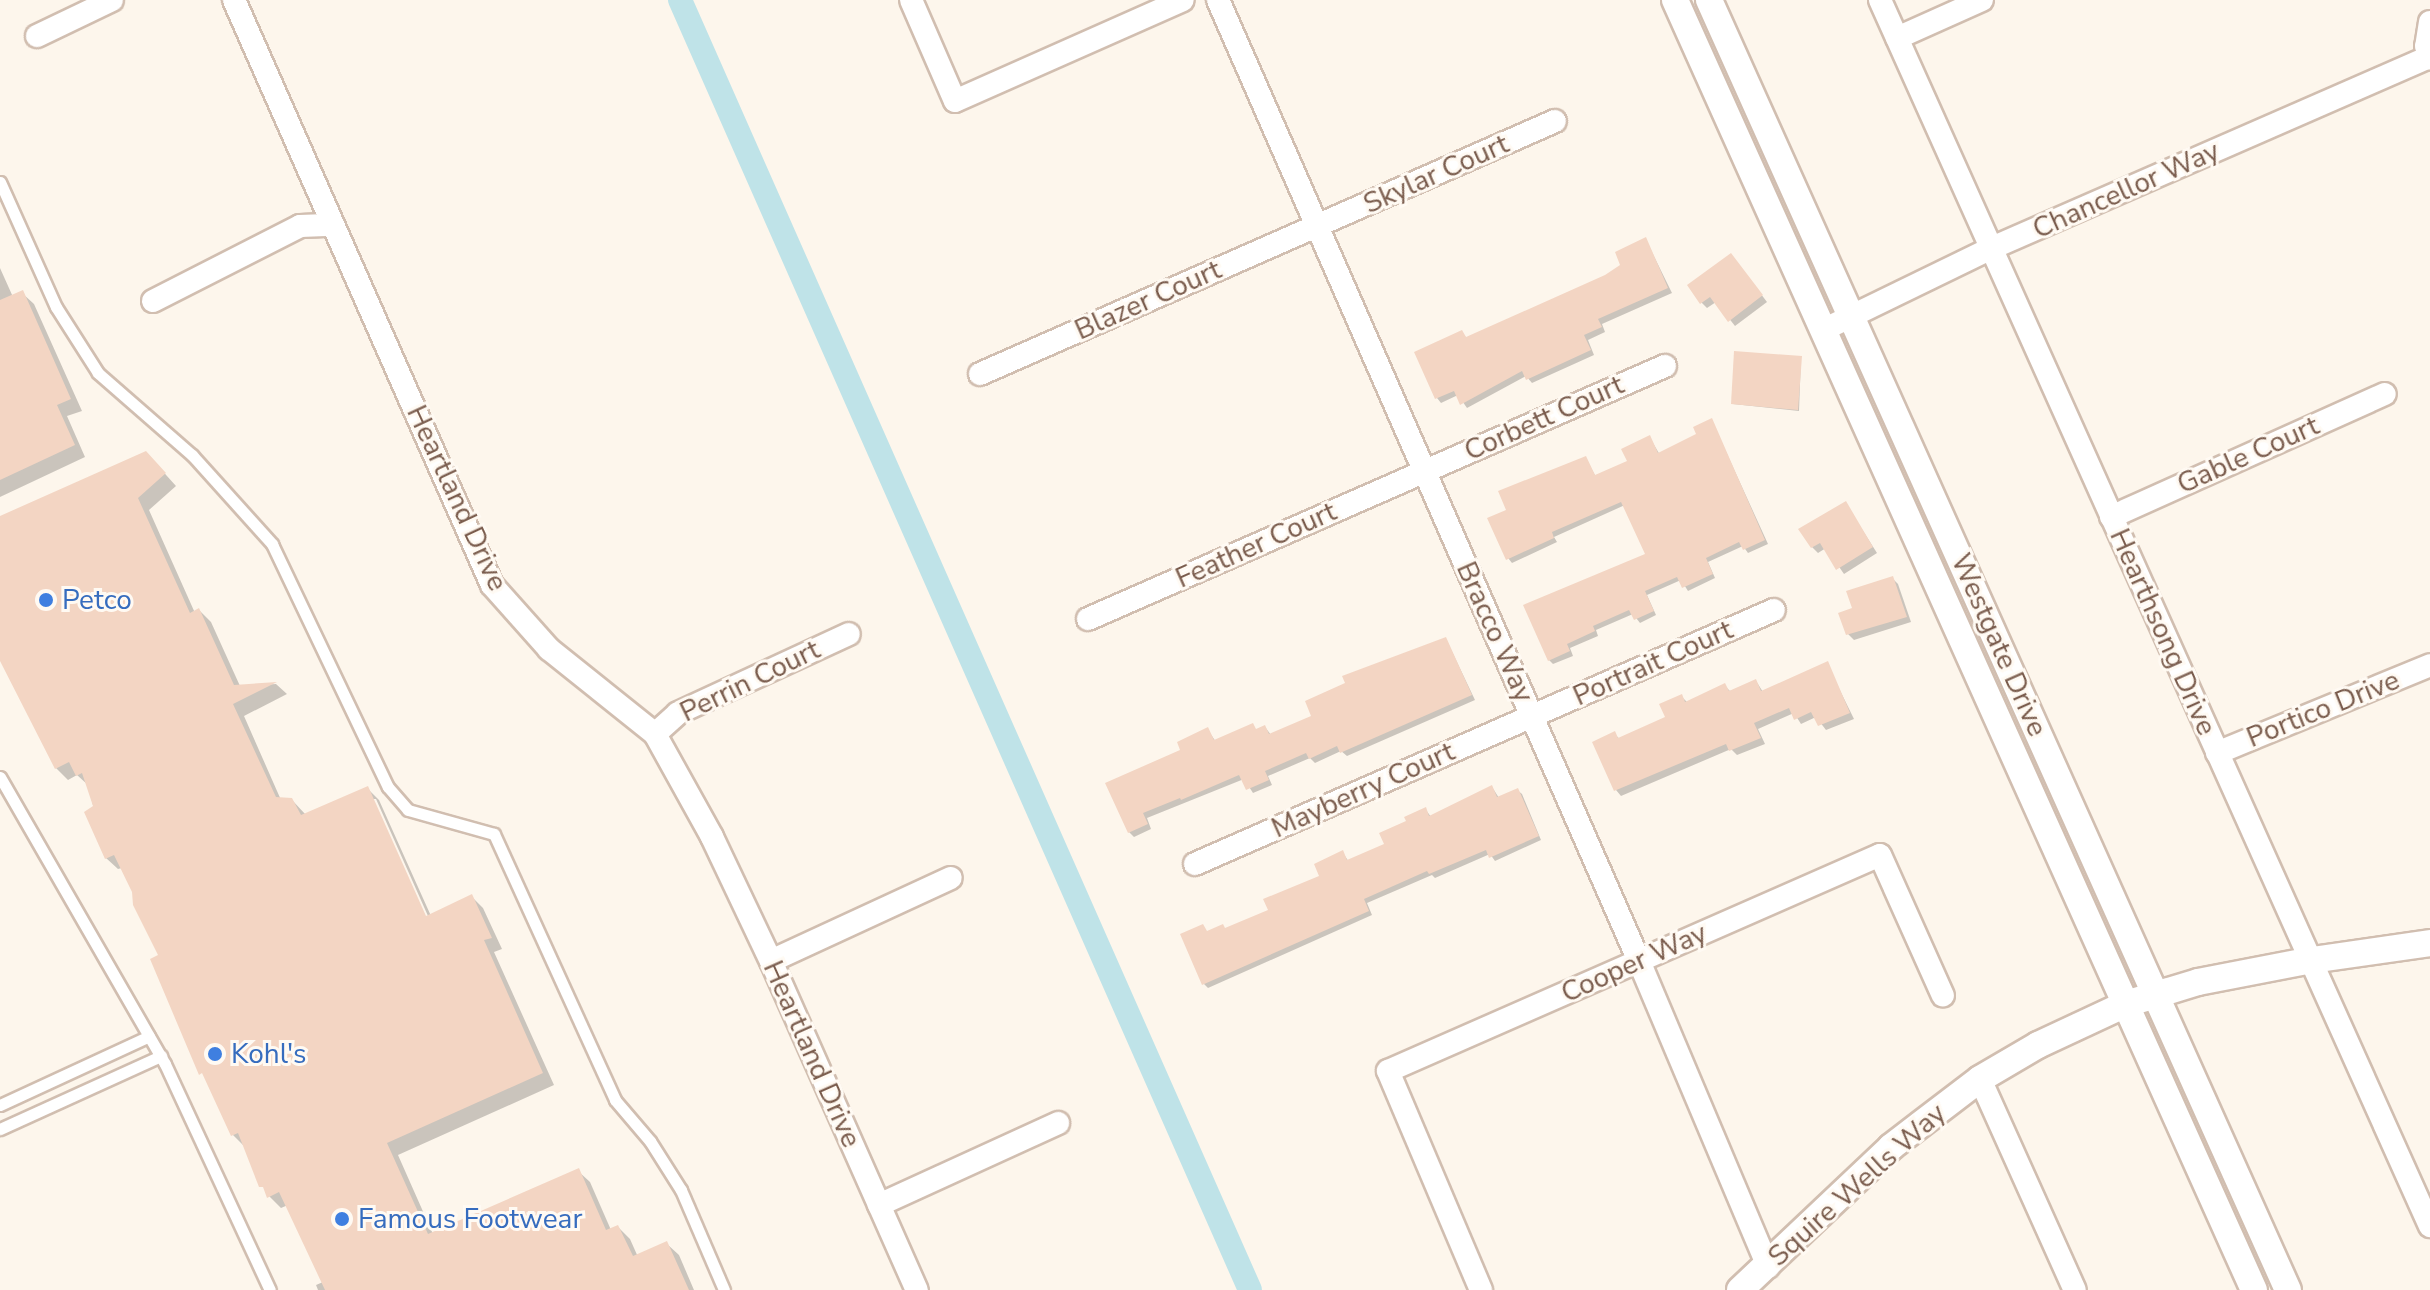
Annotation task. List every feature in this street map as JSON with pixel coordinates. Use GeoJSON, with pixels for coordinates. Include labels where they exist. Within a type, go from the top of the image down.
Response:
{"type":"FeatureCollection","features":[{"type":"Feature","properties":{"kind":"street"},"geometry":{"type":"LineString","coordinates":[[37,36],[112,0]]}},
{"type":"Feature","properties":{"kind":"street","name":"Heartland Drive"},"geometry":{"type":"LineString","coordinates":[[234,0],[492,585],[549,649],[655,734],[712,837],[771,961],[917,1290]]}},
{"type":"Feature","properties":{"kind":"street"},"geometry":{"type":"LineString","coordinates":[[911,0],[955,101],[1183,0]]}},
{"type":"Feature","properties":{"kind":"street","name":"Bracco Way"},"geometry":{"type":"LineString","coordinates":[[1218,0],[1639,961],[1768,1267]]}},
{"type":"Feature","properties":{"kind":"street","name":"Westgate Drive"},"geometry":{"type":"LineString","coordinates":[[1675,0],[2254,1290]]}},
{"type":"Feature","properties":{"kind":"street","name":"Westgate Drive"},"geometry":{"type":"LineString","coordinates":[[1709,0],[2288,1290]]}},
{"type":"Feature","properties":{"kind":"street","name":"Hearthsong Drive"},"geometry":{"type":"LineString","coordinates":[[1880,0],[2430,1226]]}},
{"type":"Feature","properties":{"kind":"street"},"geometry":{"type":"LineString","coordinates":[[1897,38],[1982,0]]}},
{"type":"Feature","properties":{"kind":"street"},"geometry":{"type":"LineString","coordinates":[[2430,22],[2426,46],[2430,58]]}},
{"type":"Feature","properties":{"kind":"street","name":"Chancellor Way"},"geometry":{"type":"LineString","coordinates":[[1825,329],[1992,248],[2430,58]]}},
{"type":"Feature","properties":{"kind":"street","name":"Skylar Court"},"geometry":{"type":"LineString","coordinates":[[1316,227],[1555,121]]}},
{"type":"Feature","properties":{"kind":"street"},"geometry":{"type":"LineString","coordinates":[[153,301],[300,226],[333,225]]}},
{"type":"Feature","properties":{"kind":"street","name":"Blazer Court"},"geometry":{"type":"LineString","coordinates":[[980,374],[1316,227]]}},
{"type":"Feature","properties":{"kind":"street","name":"Corbett Court"},"geometry":{"type":"LineString","coordinates":[[1424,471],[1665,366]]}},
{"type":"Feature","properties":{"kind":"street","name":"Gable Court"},"geometry":{"type":"LineString","coordinates":[[2111,517],[2385,394]]}},
{"type":"Feature","properties":{"kind":"street","name":"Feather Court"},"geometry":{"type":"LineString","coordinates":[[1088,619],[1424,471]]}},
{"type":"Feature","properties":{"kind":"street","name":"Portrait Court"},"geometry":{"type":"LineString","coordinates":[[1531,716],[1774,610]]}},
{"type":"Feature","properties":{"kind":"street","name":"Perrin Court"},"geometry":{"type":"LineString","coordinates":[[655,734],[678,713],[849,634]]}},
{"type":"Feature","properties":{"kind":"street","name":"Portico Drive"},"geometry":{"type":"LineString","coordinates":[[2217,753],[2430,665]]}},
{"type":"Feature","properties":{"kind":"street","name":"Mayberry Court"},"geometry":{"type":"LineString","coordinates":[[1195,864],[1531,716]]}},
{"type":"Feature","properties":{"kind":"street","name":"Cooper Way"},"geometry":{"type":"LineString","coordinates":[[1481,1290],[1388,1071],[1880,855],[1943,996]]}},
{"type":"Feature","properties":{"kind":"street"},"geometry":{"type":"LineString","coordinates":[[771,961],[951,878]]}},
{"type":"Feature","properties":{"kind":"street","name":"Squire Wells Way"},"geometry":{"type":"LineString","coordinates":[[1740,1290],[1768,1267],[1891,1147],[1980,1079],[2038,1045],[2126,1004],[2198,982],[2312,960],[2430,943]]}},
{"type":"Feature","properties":{"kind":"street"},"geometry":{"type":"LineString","coordinates":[[1980,1079],[2075,1290]]}},
{"type":"Feature","properties":{"kind":"street"},"geometry":{"type":"LineString","coordinates":[[879,1205],[1058,1123]]}},
{"type":"Feature","properties":{"kind":"lane"},"geometry":{"type":"LineString","coordinates":[[0,182],[56,307],[98,373],[192,455],[272,544],[388,787],[408,810],[494,834],[615,1100],[650,1141],[681,1190],[724,1290]]}},
{"type":"Feature","properties":{"kind":"lane"},"geometry":{"type":"LineString","coordinates":[[0,777],[161,1056],[270,1290]]}},
{"type":"Feature","properties":{"kind":"lane"},"geometry":{"type":"LineString","coordinates":[[0,1105],[149,1036]]}},
{"type":"Feature","properties":{"kind":"lane"},"geometry":{"type":"LineString","coordinates":[[0,1129],[161,1056]]}},
{"type":"Feature","properties":{"kind":"building"},"geometry":{"type":"Polygon","coordinates":[[[1646,237],[1668,288],[1598,319],[1602,327],[1584,335],[1591,350],[1526,380],[1522,371],[1460,405],[1454,391],[1435,399],[1414,352],[1462,330],[1466,337],[1605,275],[1620,265],[1615,252],[1646,237]]]}},
{"type":"Feature","properties":{"kind":"building"},"geometry":{"type":"Polygon","coordinates":[[[1731,253],[1763,295],[1728,322],[1710,297],[1700,304],[1687,285],[1731,253]]]}},
{"type":"Feature","properties":{"kind":"building"},"geometry":{"type":"Polygon","coordinates":[[[23,290],[71,399],[57,405],[75,445],[0,480],[0,300],[23,290]]]}},
{"type":"Feature","properties":{"kind":"building"},"geometry":{"type":"Polygon","coordinates":[[[1734,351],[1802,356],[1798,410],[1731,404],[1734,351]]]}},
{"type":"Feature","properties":{"kind":"building"},"geometry":{"type":"Polygon","coordinates":[[[1712,418],[1765,540],[1743,550],[1739,542],[1706,558],[1713,574],[1682,588],[1677,577],[1645,591],[1654,611],[1634,620],[1629,610],[1593,626],[1595,631],[1567,644],[1570,651],[1548,661],[1523,605],[1645,554],[1621,502],[1552,532],[1554,538],[1506,560],[1487,518],[1506,510],[1498,491],[1586,456],[1595,475],[1627,461],[1621,449],[1650,435],[1658,453],[1696,434],[1693,427],[1712,418]]]}},
{"type":"Feature","properties":{"kind":"building"},"geometry":{"type":"Polygon","coordinates":[[[146,451],[166,473],[138,498],[190,613],[199,608],[234,685],[277,682],[233,704],[276,797],[292,798],[301,815],[368,786],[426,916],[472,894],[492,938],[484,940],[543,1073],[387,1143],[428,1234],[579,1168],[606,1230],[618,1225],[633,1256],[667,1241],[689,1290],[325,1290],[279,1192],[267,1198],[263,1187],[259,1187],[238,1133],[231,1136],[202,1073],[199,1075],[150,959],[158,955],[133,905],[132,892],[114,855],[105,859],[84,812],[93,806],[82,773],[76,776],[69,762],[55,769],[0,661],[0,516],[146,451]]]}},
{"type":"Feature","properties":{"kind":"building"},"geometry":{"type":"Polygon","coordinates":[[[1846,501],[1873,547],[1836,570],[1820,543],[1811,548],[1798,529],[1846,501]]]}},
{"type":"Feature","properties":{"kind":"building"},"geometry":{"type":"Polygon","coordinates":[[[1893,576],[1907,617],[1846,635],[1838,613],[1852,608],[1846,591],[1893,576]]]}},
{"type":"Feature","properties":{"kind":"building"},"geometry":{"type":"Polygon","coordinates":[[[1446,637],[1472,695],[1340,753],[1337,746],[1309,759],[1306,753],[1265,771],[1269,780],[1246,790],[1239,775],[1180,798],[1143,813],[1148,824],[1128,833],[1105,783],[1180,750],[1177,742],[1208,727],[1214,740],[1253,723],[1256,729],[1265,725],[1269,734],[1311,716],[1305,701],[1345,683],[1342,676],[1446,637]]]}},
{"type":"Feature","properties":{"kind":"building"},"geometry":{"type":"Polygon","coordinates":[[[1828,661],[1850,713],[1818,726],[1811,712],[1794,720],[1789,708],[1754,723],[1761,738],[1729,751],[1726,744],[1614,791],[1592,742],[1615,731],[1618,738],[1665,717],[1659,704],[1682,694],[1685,702],[1725,683],[1729,691],[1756,679],[1761,691],[1828,661]]]}},
{"type":"Feature","properties":{"kind":"building"},"geometry":{"type":"Polygon","coordinates":[[[1492,785],[1497,797],[1518,788],[1539,836],[1489,858],[1486,850],[1429,874],[1427,871],[1364,899],[1369,911],[1202,985],[1180,934],[1203,924],[1207,931],[1223,924],[1225,928],[1268,910],[1263,899],[1319,876],[1314,864],[1343,850],[1347,860],[1384,844],[1379,833],[1406,821],[1404,817],[1426,807],[1429,816],[1492,785]]]}},
{"type":"Feature","properties":{"kind":"waterway"},"geometry":{"type":"LineString","coordinates":[[680,0],[1250,1290]]}},
{"type":"Feature","properties":{"kind":"place","name":"Petco"},"geometry":{"type":"Point","coordinates":[46,600]}},
{"type":"Feature","properties":{"kind":"place","name":"Kohl's"},"geometry":{"type":"Point","coordinates":[215,1054]}},
{"type":"Feature","properties":{"kind":"place","name":"Famous Footwear"},"geometry":{"type":"Point","coordinates":[342,1219]}}]}
